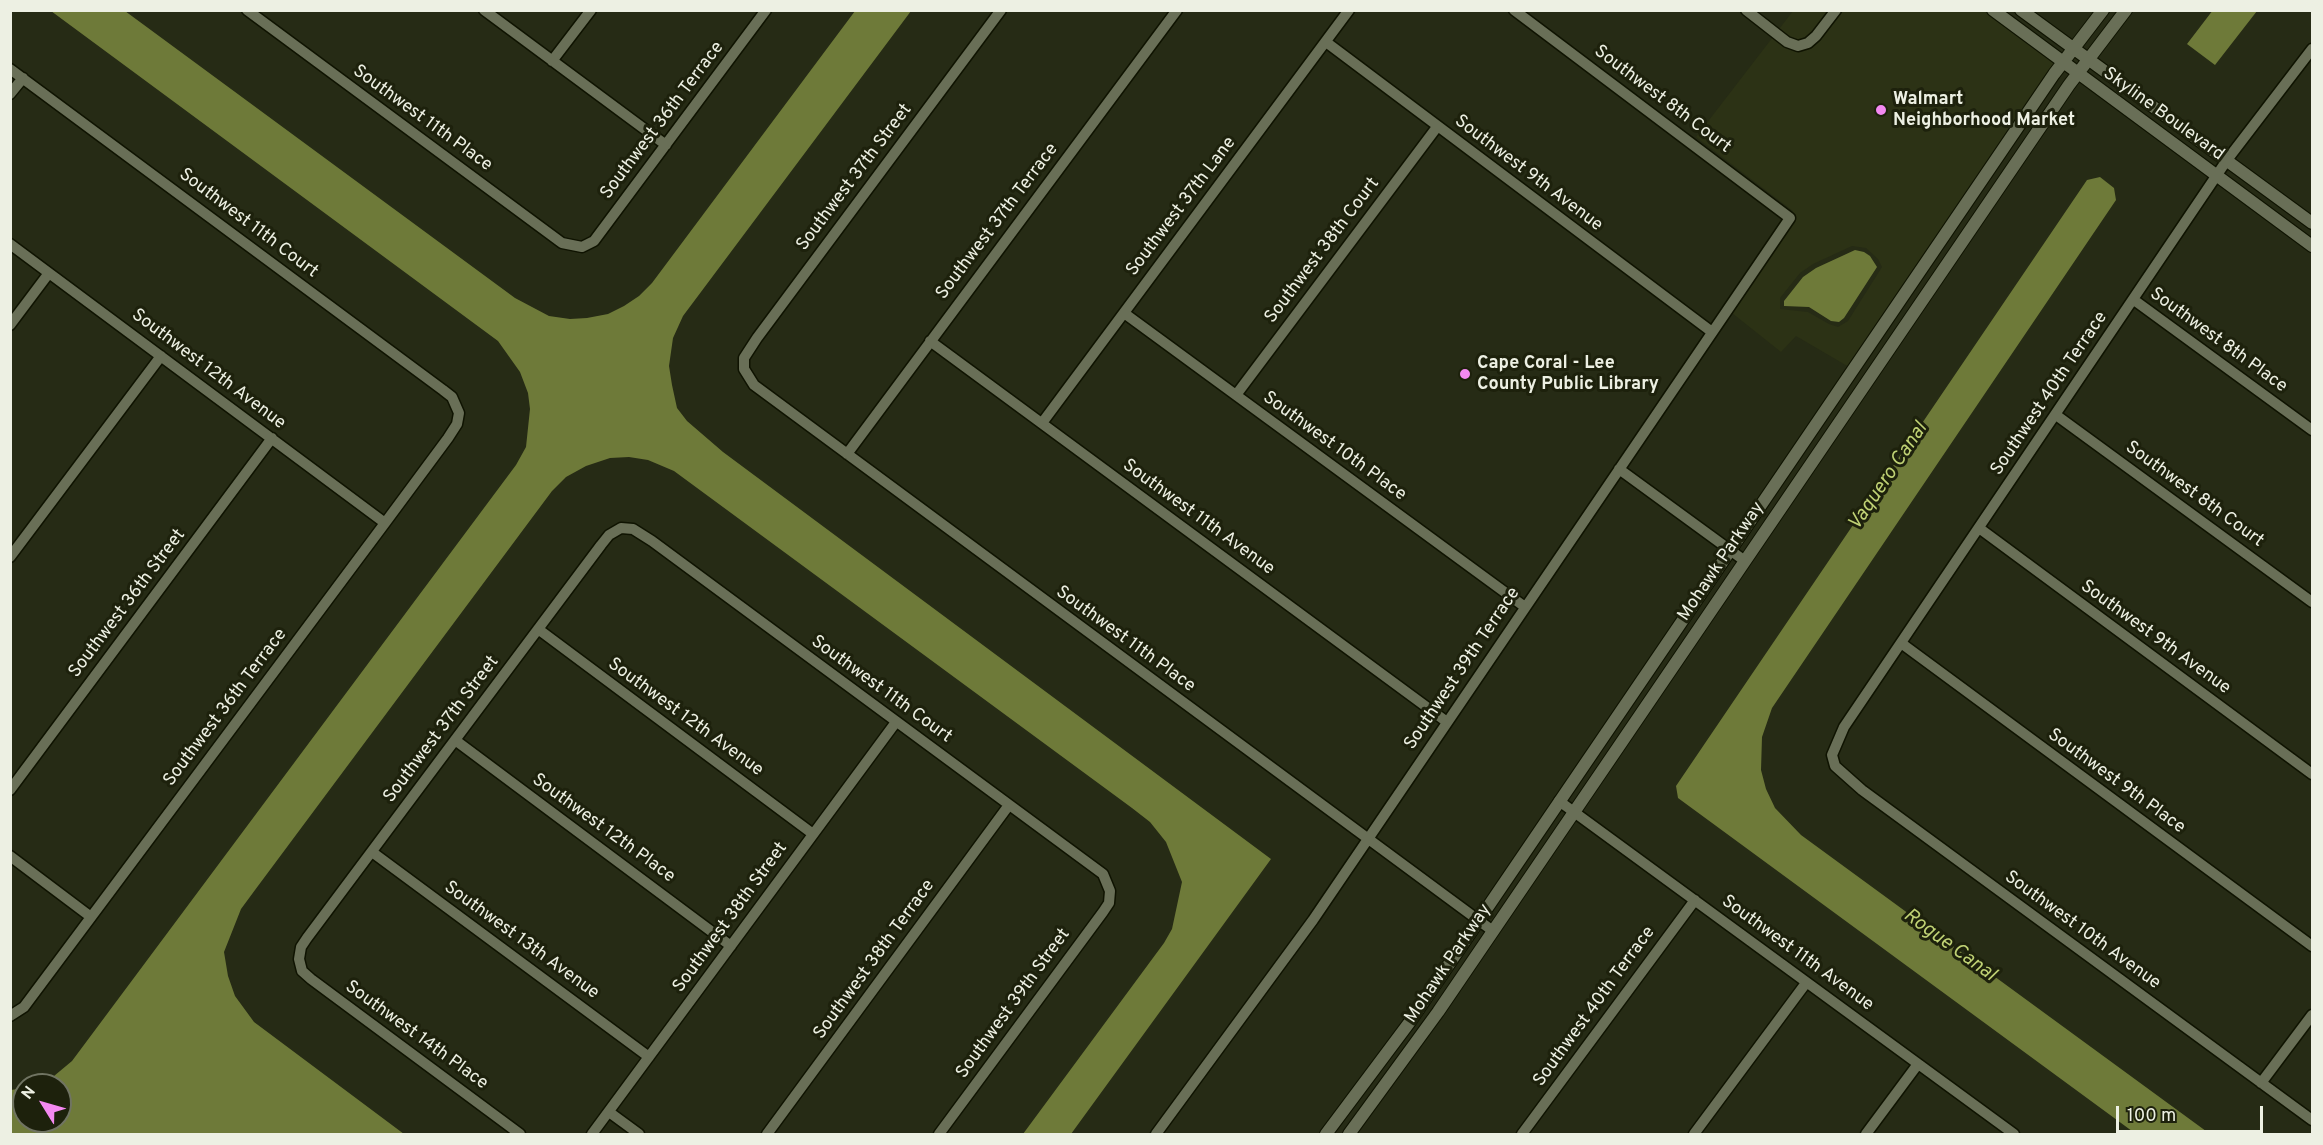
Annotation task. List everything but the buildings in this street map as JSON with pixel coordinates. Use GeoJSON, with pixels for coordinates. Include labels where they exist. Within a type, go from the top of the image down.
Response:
{"type":"FeatureCollection","features":[{"type":"Feature","properties":{"kind":"street","name":"Southwest 11th Place"},"geometry":{"type":"LineString","coordinates":[[247,10],[562,243],[582,247]]}},
{"type":"Feature","properties":{"kind":"street"},"geometry":{"type":"LineString","coordinates":[[484,10],[666,145]]}},
{"type":"Feature","properties":{"kind":"street"},"geometry":{"type":"LineString","coordinates":[[552,61],[591,10]]}},
{"type":"Feature","properties":{"kind":"street","name":"Southwest 36th Terrace"},"geometry":{"type":"LineString","coordinates":[[582,247],[594,241],[766,10]]}},
{"type":"Feature","properties":{"kind":"street","name":"Southwest 37th Street"},"geometry":{"type":"LineString","coordinates":[[744,369],[744,358],[757,338],[1001,10]]}},
{"type":"Feature","properties":{"kind":"street","name":"Southwest 37th Terrace"},"geometry":{"type":"LineString","coordinates":[[847,454],[1177,10]]}},
{"type":"Feature","properties":{"kind":"street","name":"Southwest 37th Lane"},"geometry":{"type":"LineString","coordinates":[[1042,423],[1349,10]]}},
{"type":"Feature","properties":{"kind":"street","name":"Southwest 8th Court"},"geometry":{"type":"LineString","coordinates":[[1514,10],[1790,218]]}},
{"type":"Feature","properties":{"kind":"street"},"geometry":{"type":"LineString","coordinates":[[1746,10],[1787,42],[1798,45],[1808,43],[1816,36],[1836,10]]}},
{"type":"Feature","properties":{"kind":"street","name":"Skyline Boulevard"},"geometry":{"type":"LineString","coordinates":[[1993,10],[2313,246]]}},
{"type":"Feature","properties":{"kind":"street","name":"Skyline Boulevard"},"geometry":{"type":"LineString","coordinates":[[2021,10],[2313,223]]}},
{"type":"Feature","properties":{"kind":"street","name":"Mohawk Parkway"},"geometry":{"type":"LineString","coordinates":[[1326,1134],[1409,1023],[2062,63],[2103,10]]}},
{"type":"Feature","properties":{"kind":"street","name":"Mohawk Parkway"},"geometry":{"type":"LineString","coordinates":[[1349,1134],[1438,1012],[2077,74],[2126,10]]}},
{"type":"Feature","properties":{"kind":"street","name":"Southwest 9th Avenue"},"geometry":{"type":"LineString","coordinates":[[1326,42],[1712,332]]}},
{"type":"Feature","properties":{"kind":"street","name":"Southwest 40th Terrace"},"geometry":{"type":"LineString","coordinates":[[1835,766],[1832,754],[1844,727],[2227,160],[2313,49]]}},
{"type":"Feature","properties":{"kind":"street","name":"Southwest 11th Court"},"geometry":{"type":"LineString","coordinates":[[10,69],[443,390],[452,397],[459,413]]}},
{"type":"Feature","properties":{"kind":"street"},"geometry":{"type":"LineString","coordinates":[[10,94],[23,78]]}},
{"type":"Feature","properties":{"kind":"street","name":"Southwest 38th Court"},"geometry":{"type":"LineString","coordinates":[[1236,394],[1437,127]]}},
{"type":"Feature","properties":{"kind":"street","name":"Southwest 39th Terrace"},"geometry":{"type":"LineString","coordinates":[[1156,1134],[1313,920],[1790,218]]}},
{"type":"Feature","properties":{"kind":"street","name":"Southwest 12th Avenue"},"geometry":{"type":"LineString","coordinates":[[10,244],[385,523]]}},
{"type":"Feature","properties":{"kind":"street"},"geometry":{"type":"LineString","coordinates":[[10,325],[49,273]]}},
{"type":"Feature","properties":{"kind":"street","name":"Southwest 8th Place"},"geometry":{"type":"LineString","coordinates":[[2134,300],[2313,430]]}},
{"type":"Feature","properties":{"kind":"street","name":"Southwest 10th Place"},"geometry":{"type":"LineString","coordinates":[[1124,313],[1525,607]]}},
{"type":"Feature","properties":{"kind":"street","name":"Southwest 11th Avenue"},"geometry":{"type":"LineString","coordinates":[[930,341],[1447,722]]}},
{"type":"Feature","properties":{"kind":"street"},"geometry":{"type":"LineString","coordinates":[[10,557],[161,356]]}},
{"type":"Feature","properties":{"kind":"street","name":"Southwest 11th Place"},"geometry":{"type":"LineString","coordinates":[[744,369],[754,385],[1493,931]]}},
{"type":"Feature","properties":{"kind":"street","name":"Southwest 36th Terrace"},"geometry":{"type":"LineString","coordinates":[[10,1016],[24,1007],[385,523],[448,438],[457,424],[459,413]]}},
{"type":"Feature","properties":{"kind":"street","name":"Southwest 8th Court"},"geometry":{"type":"LineString","coordinates":[[2056,415],[2313,602]]}},
{"type":"Feature","properties":{"kind":"street","name":"Southwest 36th Street"},"geometry":{"type":"LineString","coordinates":[[10,790],[272,438]]}},
{"type":"Feature","properties":{"kind":"street"},"geometry":{"type":"LineString","coordinates":[[1619,469],[1744,561]]}},
{"type":"Feature","properties":{"kind":"street","name":"Southwest 37th Street"},"geometry":{"type":"LineString","coordinates":[[298,960],[301,947],[307,938],[455,740],[609,535],[621,528]]}},
{"type":"Feature","properties":{"kind":"street","name":"Southwest 11th Court"},"geometry":{"type":"LineString","coordinates":[[621,528],[633,530],[652,541],[1103,874],[1110,891]]}},
{"type":"Feature","properties":{"kind":"street","name":"Southwest 9th Avenue"},"geometry":{"type":"LineString","coordinates":[[1979,528],[2313,774]]}},
{"type":"Feature","properties":{"kind":"street","name":"Southwest 12th Avenue"},"geometry":{"type":"LineString","coordinates":[[538,629],[813,834]]}},
{"type":"Feature","properties":{"kind":"street","name":"Southwest 9th Place"},"geometry":{"type":"LineString","coordinates":[[1901,643],[2313,946]]}},
{"type":"Feature","properties":{"kind":"street","name":"Southwest 38th Street"},"geometry":{"type":"LineString","coordinates":[[592,1134],[896,722]]}},
{"type":"Feature","properties":{"kind":"street","name":"Southwest 12th Place"},"geometry":{"type":"LineString","coordinates":[[455,740],[731,946]]}},
{"type":"Feature","properties":{"kind":"street","name":"Southwest 10th Avenue"},"geometry":{"type":"LineString","coordinates":[[1835,766],[1872,797],[2313,1120]]}},
{"type":"Feature","properties":{"kind":"street","name":"Southwest 11th Avenue"},"geometry":{"type":"LineString","coordinates":[[1559,801],[2014,1134]]}},
{"type":"Feature","properties":{"kind":"street","name":"Southwest 38th Terrace"},"geometry":{"type":"LineString","coordinates":[[767,1134],[1009,805]]}},
{"type":"Feature","properties":{"kind":"street","name":"Southwest 13th Avenue"},"geometry":{"type":"LineString","coordinates":[[372,852],[649,1057]]}},
{"type":"Feature","properties":{"kind":"street"},"geometry":{"type":"LineString","coordinates":[[10,856],[91,917]]}},
{"type":"Feature","properties":{"kind":"street","name":"Southwest 39th Street"},"geometry":{"type":"LineString","coordinates":[[939,1134],[1103,912],[1108,903],[1110,891]]}},
{"type":"Feature","properties":{"kind":"street","name":"Southwest 40th Terrace"},"geometry":{"type":"LineString","coordinates":[[1522,1134],[1695,900]]}},
{"type":"Feature","properties":{"kind":"street","name":"Southwest 14th Place"},"geometry":{"type":"LineString","coordinates":[[298,960],[302,970],[311,978],[520,1134]]}},
{"type":"Feature","properties":{"kind":"street"},"geometry":{"type":"LineString","coordinates":[[1694,1134],[1806,983]]}},
{"type":"Feature","properties":{"kind":"street"},"geometry":{"type":"LineString","coordinates":[[2261,1083],[2313,1014]]}},
{"type":"Feature","properties":{"kind":"street"},"geometry":{"type":"LineString","coordinates":[[1866,1134],[1918,1064]]}},
{"type":"Feature","properties":{"kind":"street"},"geometry":{"type":"LineString","coordinates":[[609,1112],[639,1134]]}},
{"type":"Feature","properties":{"kind":"shaded area"},"geometry":{"type":"Polygon","coordinates":[[[1793,11],[1984,11],[2055,63],[1849,367],[1796,336],[1781,352],[1727,309],[1793,211],[1696,137],[1793,11]],[[1852,246],[1813,264],[1800,273],[1780,298],[1780,309],[1808,312],[1838,327],[1848,321],[1882,267],[1878,259],[1866,248],[1852,246]]]}},
{"type":"Feature","properties":{"kind":"water"},"geometry":{"type":"Polygon","coordinates":[[[2213,10],[2257,11],[2215,65],[2187,44],[2213,10]]]}},
{"type":"Feature","properties":{"kind":"water"},"geometry":{"type":"Polygon","coordinates":[[[51,11],[125,11],[515,298],[549,316],[570,319],[608,314],[639,296],[652,283],[855,11],[911,11],[683,316],[673,338],[669,366],[677,408],[687,421],[723,452],[1271,859],[1071,1134],[1023,1134],[1172,929],[1182,882],[1166,842],[1150,822],[1132,808],[674,471],[648,460],[629,457],[610,458],[586,466],[566,477],[552,491],[241,909],[224,952],[228,976],[235,996],[254,1022],[404,1134],[11,1134],[12,1090],[12,1133],[72,1133],[72,1073],[58,1073],[72,1061],[516,465],[526,447],[530,409],[528,393],[520,372],[498,341],[51,11]]]}},
{"type":"Feature","properties":{"kind":"water"},"geometry":{"type":"Polygon","coordinates":[[[2100,177],[2114,188],[2116,200],[1772,708],[1762,737],[1761,770],[1766,789],[1775,808],[1801,835],[2210,1134],[2136,1134],[1678,798],[1676,786],[2087,180],[2100,177]]]}},
{"type":"Feature","properties":{"kind":"water"},"geometry":{"type":"Polygon","coordinates":[[[1855,250],[1870,256],[1877,267],[1844,318],[1839,322],[1831,321],[1809,307],[1784,306],[1784,301],[1803,277],[1816,268],[1855,250]]]}},
{"type":"Feature","properties":{"kind":"place","name":"Walmart Neighborhood Market"},"geometry":{"type":"Point","coordinates":[1881,110]}},
{"type":"Feature","properties":{"kind":"place","name":"Cape Coral - Lee County Public Library"},"geometry":{"type":"Point","coordinates":[1465,374]}},
{"type":"Feature","properties":{"kind":"water label","name":"Vaquero Canal"},"geometry":{"type":"Point","coordinates":[1889,477]}},
{"type":"Feature","properties":{"kind":"water label","name":"Rogue Canal"},"geometry":{"type":"Point","coordinates":[1949,946]}}]}
